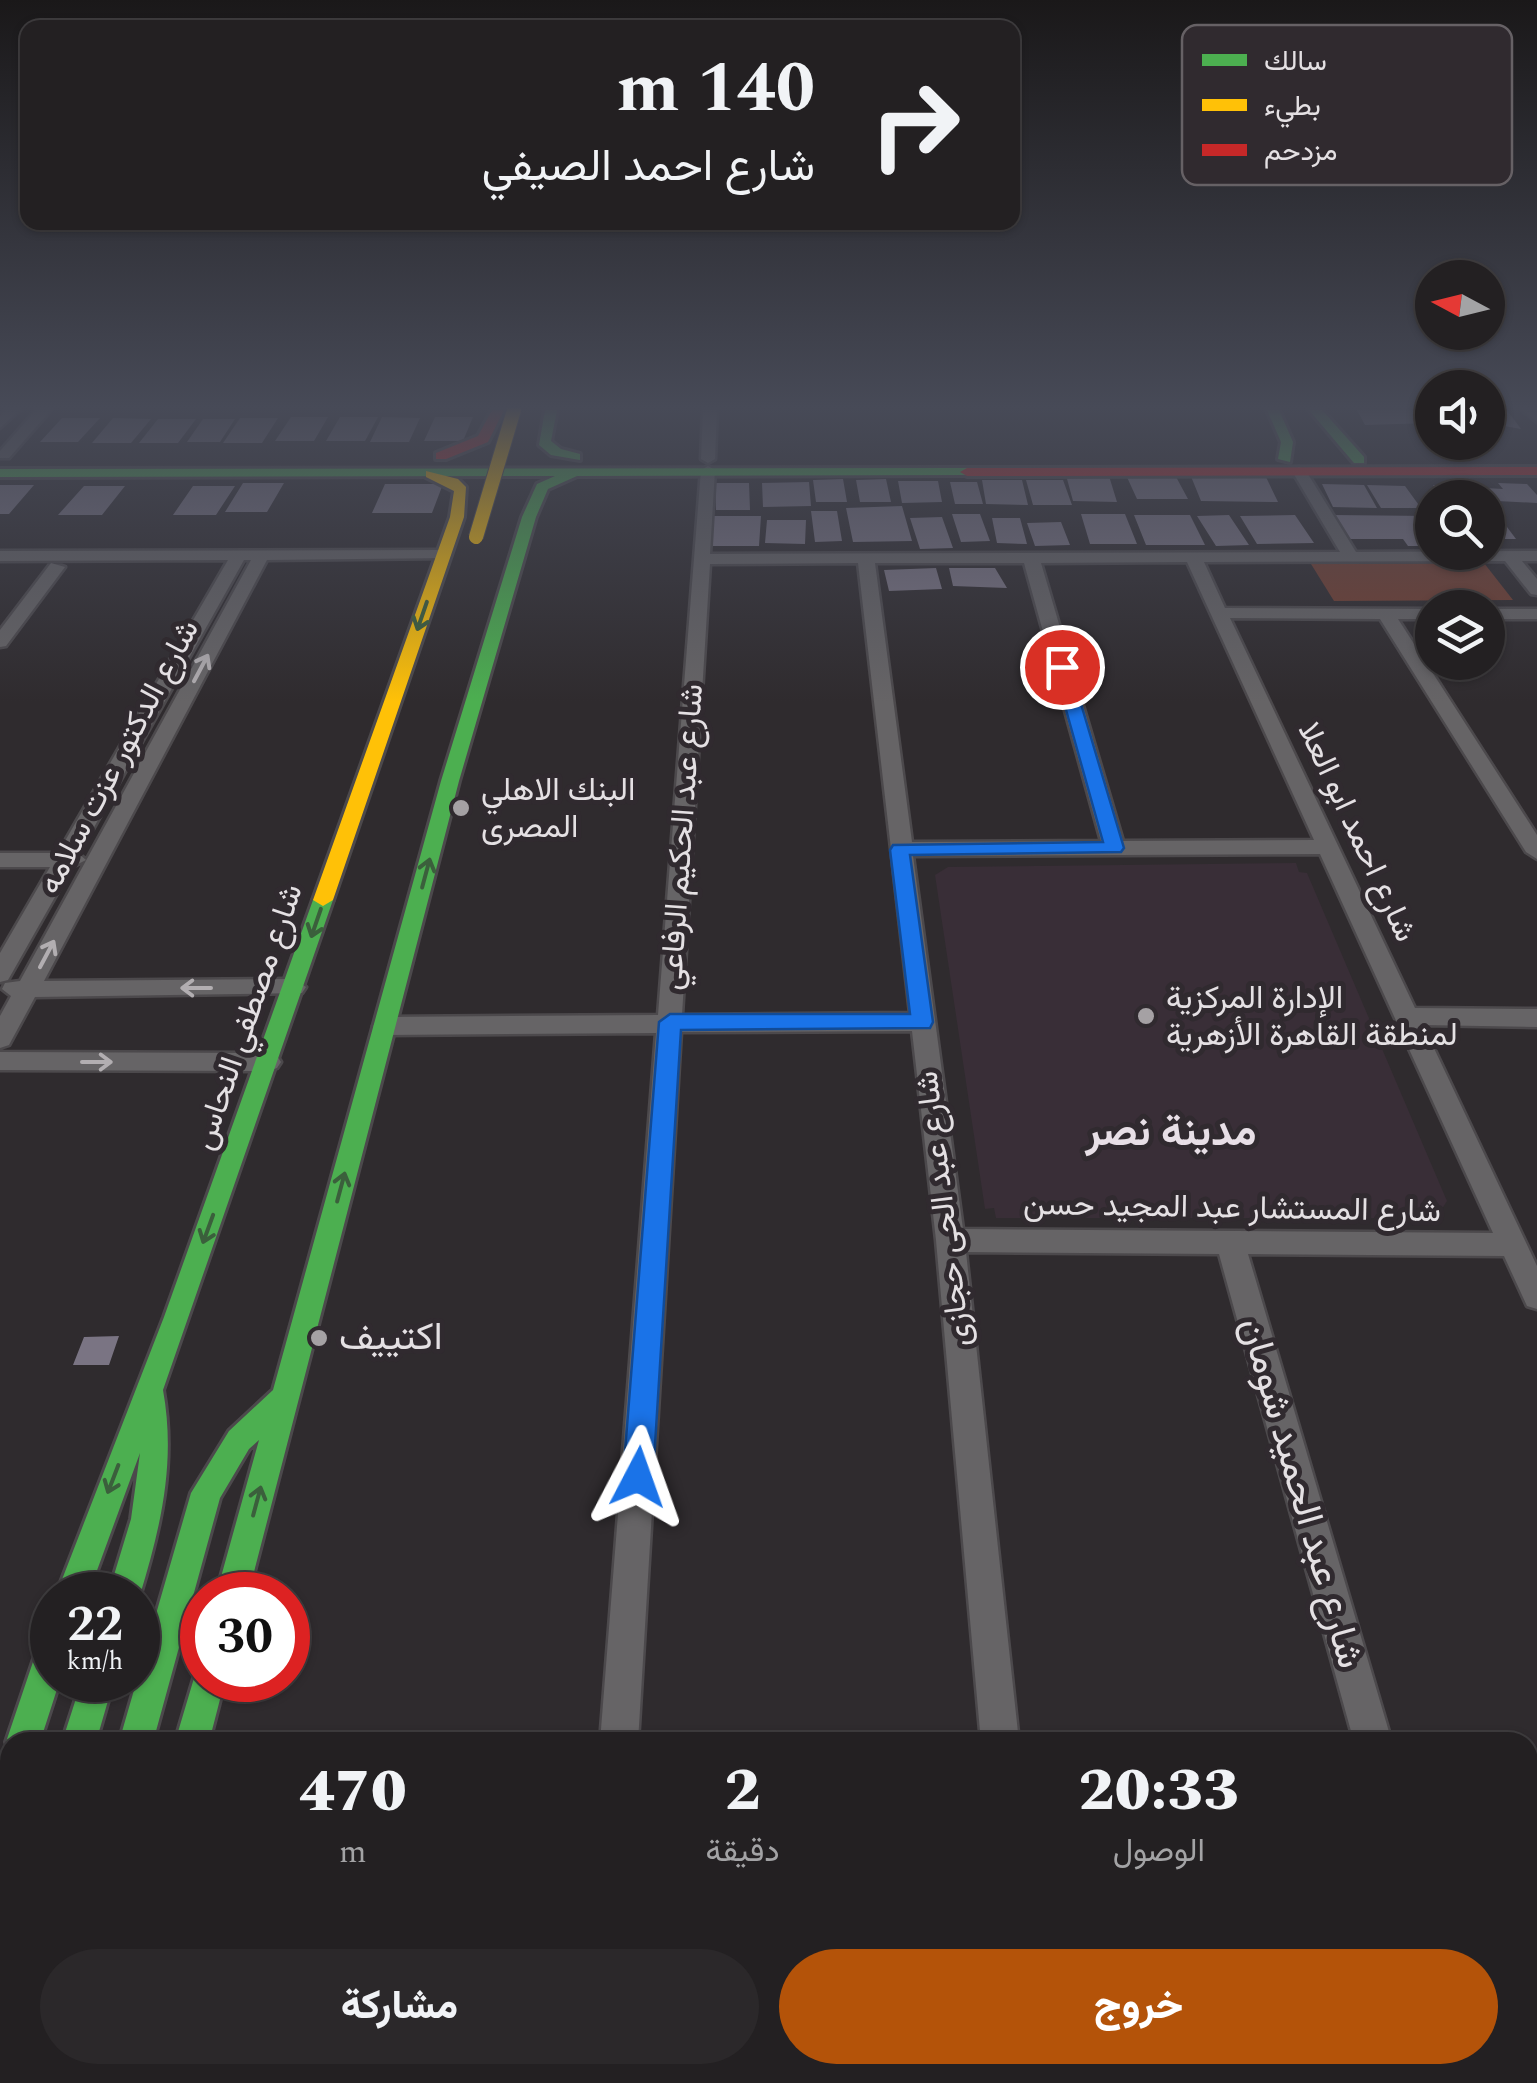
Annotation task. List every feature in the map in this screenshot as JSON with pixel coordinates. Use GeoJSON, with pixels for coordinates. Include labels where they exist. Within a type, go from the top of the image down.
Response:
{"type":"FeatureCollection","features":[{"type":"Feature","properties":{"kind":"main road"},"geometry":{"type":"LineString","coordinates":[[459,507],[457,518],[492,508],[529,516]]}},
{"type":"Feature","properties":{"kind":"main road"},"geometry":{"type":"LineString","coordinates":[[488,507],[481,555],[503,507]]}},
{"type":"Feature","properties":{"kind":"main road"},"geometry":{"type":"LineString","coordinates":[[238,1572],[450,781],[533,507]]}},
{"type":"Feature","properties":{"kind":"main road","name":"شارع مصطفي النحاس"},"geometry":{"type":"LineString","coordinates":[[80,1572],[268,1062],[457,518]]}},
{"type":"Feature","properties":{"kind":"main road"},"geometry":{"type":"LineString","coordinates":[[360,791],[380,775],[397,750],[451,605]]}},
{"type":"Feature","properties":{"kind":"main road"},"geometry":{"type":"LineString","coordinates":[[436,750],[439,766],[450,781]]}},
{"type":"Feature","properties":{"kind":"main road"},"geometry":{"type":"LineString","coordinates":[[131,1572],[154,1501],[160,1460],[158,1422],[148,1388]]}},
{"type":"Feature","properties":{"kind":"main road"},"geometry":{"type":"LineString","coordinates":[[139,1732],[214,1472],[242,1434],[285,1397]]}},
{"type":"Feature","properties":{"kind":"main road"},"geometry":{"type":"LineString","coordinates":[[25,1732],[35,1702]]}},
{"type":"Feature","properties":{"kind":"main road"},"geometry":{"type":"LineString","coordinates":[[82,1732],[91,1702]]}},
{"type":"Feature","properties":{"kind":"main road"},"geometry":{"type":"LineString","coordinates":[[195,1732],[203,1702]]}},
{"type":"Feature","properties":{"kind":"street","name":"شارع عبد الحكيم الرفاعي"},"geometry":{"type":"LineString","coordinates":[[620,1732],[705,507]]}},
{"type":"Feature","properties":{"kind":"street"},"geometry":{"type":"LineString","coordinates":[[1319,507],[1351,556]]}},
{"type":"Feature","properties":{"kind":"street"},"geometry":{"type":"LineString","coordinates":[[0,556],[441,561]]}},
{"type":"Feature","properties":{"kind":"street"},"geometry":{"type":"LineString","coordinates":[[701,559],[1537,556]]}},
{"type":"Feature","properties":{"kind":"street","name":"شارع احمد ابو العلا"},"geometry":{"type":"LineString","coordinates":[[1193,557],[1537,1298]]}},
{"type":"Feature","properties":{"kind":"street"},"geometry":{"type":"LineString","coordinates":[[1510,557],[1537,590]]}},
{"type":"Feature","properties":{"kind":"street","name":"شارع عبد الحى حجازى"},"geometry":{"type":"LineString","coordinates":[[866,558],[950,1240],[999,1732]]}},
{"type":"Feature","properties":{"kind":"street"},"geometry":{"type":"LineString","coordinates":[[1031,558],[1114,848]]}},
{"type":"Feature","properties":{"kind":"street"},"geometry":{"type":"LineString","coordinates":[[0,568],[247,561]]}},
{"type":"Feature","properties":{"kind":"street","name":"شارع الدكتور عزت سلامه"},"geometry":{"type":"LineString","coordinates":[[0,974],[247,561]]}},
{"type":"Feature","properties":{"kind":"street","name":"شارع الدكتور عزت سلامه"},"geometry":{"type":"LineString","coordinates":[[0,1040],[97,860],[247,561]]}},
{"type":"Feature","properties":{"kind":"street"},"geometry":{"type":"LineString","coordinates":[[0,642],[58,567]]}},
{"type":"Feature","properties":{"kind":"street"},"geometry":{"type":"LineString","coordinates":[[1220,613],[1415,614]]}},
{"type":"Feature","properties":{"kind":"street"},"geometry":{"type":"LineString","coordinates":[[1386,614],[1537,852]]}},
{"type":"Feature","properties":{"kind":"street"},"geometry":{"type":"LineString","coordinates":[[1505,614],[1537,614]]}},
{"type":"Feature","properties":{"kind":"street"},"geometry":{"type":"LineString","coordinates":[[900,850],[1328,847]]}},
{"type":"Feature","properties":{"kind":"street"},"geometry":{"type":"LineString","coordinates":[[0,860],[97,860]]}},
{"type":"Feature","properties":{"kind":"street"},"geometry":{"type":"LineString","coordinates":[[0,989],[294,987]]}},
{"type":"Feature","properties":{"kind":"street"},"geometry":{"type":"LineString","coordinates":[[1405,1016],[1537,1018]]}},
{"type":"Feature","properties":{"kind":"street"},"geometry":{"type":"LineString","coordinates":[[385,1026],[922,1022]]}},
{"type":"Feature","properties":{"kind":"street"},"geometry":{"type":"LineString","coordinates":[[0,1061],[268,1062]]}},
{"type":"Feature","properties":{"kind":"street","name":"شارع المستشار عبد المجيد حسن"},"geometry":{"type":"LineString","coordinates":[[950,1240],[1512,1245]]}},
{"type":"Feature","properties":{"kind":"street","name":"شارع عبد الحميد شومان"},"geometry":{"type":"LineString","coordinates":[[1230,1243],[1370,1732]]}},
{"type":"Feature","properties":{"kind":"shaded area"},"geometry":{"type":"Polygon","coordinates":[[[1415,563],[1415,570],[1489,570],[1513,600],[1505,600],[1505,590],[1415,590],[1415,601],[1334,601],[1311,564],[1415,563]]]}},
{"type":"Feature","properties":{"kind":"shaded area"},"geometry":{"type":"Polygon","coordinates":[[[1296,863],[1299,872],[1307,873],[1447,1201],[1436,1218],[996,1218],[994,1208],[985,1209],[935,875],[948,867],[1296,863]]]}},
{"type":"Feature","properties":{"kind":"building"},"geometry":{"type":"Polygon","coordinates":[[[0,507],[15,507],[9,514],[0,514],[0,507]]]}},
{"type":"Feature","properties":{"kind":"building"},"geometry":{"type":"Polygon","coordinates":[[[65,507],[108,507],[102,515],[58,515],[65,507]]]}},
{"type":"Feature","properties":{"kind":"building"},"geometry":{"type":"Polygon","coordinates":[[[178,507],[221,507],[216,515],[173,515],[178,507]]]}},
{"type":"Feature","properties":{"kind":"building"},"geometry":{"type":"Polygon","coordinates":[[[228,507],[270,507],[267,512],[225,512],[228,507]]]}},
{"type":"Feature","properties":{"kind":"building"},"geometry":{"type":"Polygon","coordinates":[[[375,507],[434,507],[432,513],[372,513],[375,507]]]}},
{"type":"Feature","properties":{"kind":"building"},"geometry":{"type":"Polygon","coordinates":[[[716,507],[750,507],[750,510],[716,507]]]}},
{"type":"Feature","properties":{"kind":"building"},"geometry":{"type":"Polygon","coordinates":[[[902,507],[912,541],[853,542],[846,508],[902,507]]]}},
{"type":"Feature","properties":{"kind":"building"},"geometry":{"type":"Polygon","coordinates":[[[811,511],[837,511],[842,541],[815,542],[811,511]]]}},
{"type":"Feature","properties":{"kind":"building"},"geometry":{"type":"Polygon","coordinates":[[[952,514],[980,514],[990,541],[961,542],[952,514]]]}},
{"type":"Feature","properties":{"kind":"building"},"geometry":{"type":"Polygon","coordinates":[[[1081,514],[1125,514],[1137,544],[1090,544],[1081,514]]]}},
{"type":"Feature","properties":{"kind":"building"},"geometry":{"type":"Polygon","coordinates":[[[1134,515],[1190,515],[1205,545],[1146,545],[1134,515]]]}},
{"type":"Feature","properties":{"kind":"building"},"geometry":{"type":"Polygon","coordinates":[[[1229,515],[1249,545],[1216,546],[1197,516],[1229,515]]]}},
{"type":"Feature","properties":{"kind":"building"},"geometry":{"type":"Polygon","coordinates":[[[1295,515],[1314,543],[1257,544],[1240,516],[1295,515]]]}},
{"type":"Feature","properties":{"kind":"building"},"geometry":{"type":"Polygon","coordinates":[[[1332,515],[1415,516],[1415,546],[1408,546],[1403,539],[1347,539],[1332,515]]]}},
{"type":"Feature","properties":{"kind":"building"},"geometry":{"type":"Polygon","coordinates":[[[714,516],[761,516],[759,546],[710,546],[714,516]]]}},
{"type":"Feature","properties":{"kind":"building"},"geometry":{"type":"Polygon","coordinates":[[[942,517],[953,548],[920,549],[910,518],[942,517]]]}},
{"type":"Feature","properties":{"kind":"building"},"geometry":{"type":"Polygon","coordinates":[[[992,518],[1020,518],[1027,544],[997,543],[992,518]]]}},
{"type":"Feature","properties":{"kind":"building"},"geometry":{"type":"Polygon","coordinates":[[[767,520],[806,520],[805,544],[765,543],[767,520]]]}},
{"type":"Feature","properties":{"kind":"building"},"geometry":{"type":"Polygon","coordinates":[[[1061,522],[1070,545],[1035,546],[1027,523],[1061,522]]]}},
{"type":"Feature","properties":{"kind":"building"},"geometry":{"type":"Polygon","coordinates":[[[1505,524],[1516,539],[1505,539],[1505,524]]]}},
{"type":"Feature","properties":{"kind":"building"},"geometry":{"type":"Polygon","coordinates":[[[936,568],[942,589],[889,591],[884,570],[936,568]]]}},
{"type":"Feature","properties":{"kind":"building"},"geometry":{"type":"Polygon","coordinates":[[[949,568],[995,568],[1007,588],[953,586],[949,568]]]}},
{"type":"Feature","properties":{"kind":"building"},"geometry":{"type":"Polygon","coordinates":[[[119,1336],[109,1365],[73,1365],[84,1337],[119,1336]]]}},
{"type":"Feature","properties":{"kind":"traffic: fast"},"geometry":{"type":"LineString","coordinates":[[238,1572],[450,781],[533,507]]}},
{"type":"Feature","properties":{"kind":"traffic: fast"},"geometry":{"type":"LineString","coordinates":[[81,1572],[177,1317],[323,900]]}},
{"type":"Feature","properties":{"kind":"traffic: fast"},"geometry":{"type":"LineString","coordinates":[[131,1572],[154,1468],[149,1389]]}},
{"type":"Feature","properties":{"kind":"traffic: fast"},"geometry":{"type":"LineString","coordinates":[[139,1732],[206,1493],[239,1440],[285,1397]]}},
{"type":"Feature","properties":{"kind":"traffic: fast"},"geometry":{"type":"LineString","coordinates":[[26,1732],[36,1702]]}},
{"type":"Feature","properties":{"kind":"traffic: fast"},"geometry":{"type":"LineString","coordinates":[[82,1732],[91,1702]]}},
{"type":"Feature","properties":{"kind":"traffic: fast"},"geometry":{"type":"LineString","coordinates":[[195,1732],[203,1702]]}},
{"type":"Feature","properties":{"kind":"traffic: slow"},"geometry":{"type":"LineString","coordinates":[[323,900],[458,507]]}},
{"type":"Feature","properties":{"kind":"traffic: slow"},"geometry":{"type":"LineString","coordinates":[[476,537],[485,507]]}},
{"type":"Feature","properties":{"kind":"place","name":"البنك الاهلي المصرى"},"geometry":{"type":"Point","coordinates":[461,808]}},
{"type":"Feature","properties":{"kind":"place","name":"الإدارة المركزية لمنطقة القاهرة الأزهرية"},"geometry":{"type":"Point","coordinates":[1146,1016]}},
{"type":"Feature","properties":{"kind":"place","name":"اكتييف"},"geometry":{"type":"Point","coordinates":[319,1338]}},
{"type":"Feature","properties":{"kind":"district","name":"مدينة نصر"},"geometry":{"type":"Point","coordinates":[1171,1132]}},
{"type":"Feature","properties":{"kind":"route"},"geometry":{"type":"LineString","coordinates":[[638,1477],[670,1022],[922,1022],[900,850],[1114,848],[1062,667]]}}]}
